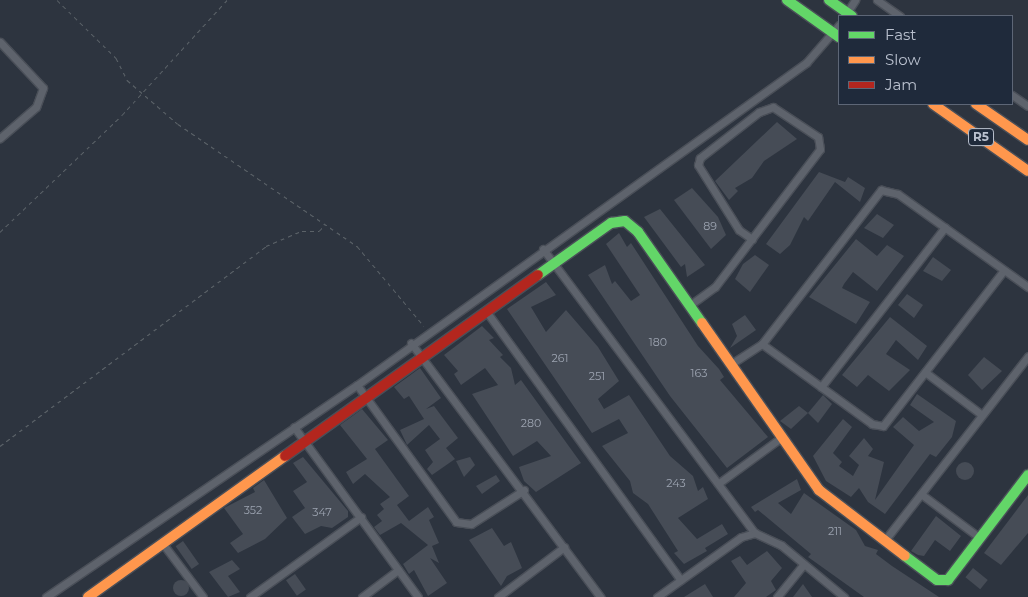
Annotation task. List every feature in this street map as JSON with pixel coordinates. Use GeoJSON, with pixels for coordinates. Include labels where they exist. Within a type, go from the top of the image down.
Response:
{"type":"FeatureCollection","features":[{"type":"Feature","properties":{"kind":"main road"},"geometry":{"type":"LineString","coordinates":[[787,0],[838,32]]}},
{"type":"Feature","properties":{"kind":"main road"},"geometry":{"type":"LineString","coordinates":[[829,0],[848,15]]}},
{"type":"Feature","properties":{"kind":"main road","name":"R5"},"geometry":{"type":"LineString","coordinates":[[934,105],[1028,171]]}},
{"type":"Feature","properties":{"kind":"main road","name":"R5"},"geometry":{"type":"LineString","coordinates":[[977,105],[1028,140]]}},
{"type":"Feature","properties":{"kind":"main road"},"geometry":{"type":"LineString","coordinates":[[88,597],[365,396],[611,223],[625,221],[638,232],[819,490],[937,580],[948,580],[1028,475]]}},
{"type":"Feature","properties":{"kind":"street"},"geometry":{"type":"LineString","coordinates":[[848,15],[855,0]]}},
{"type":"Feature","properties":{"kind":"street"},"geometry":{"type":"LineString","coordinates":[[877,0],[899,15]]}},
{"type":"Feature","properties":{"kind":"street"},"geometry":{"type":"LineString","coordinates":[[46,597],[356,385],[427,331],[806,64],[838,32]]}},
{"type":"Feature","properties":{"kind":"street"},"geometry":{"type":"LineString","coordinates":[[0,42],[42,88],[36,107],[0,138]]}},
{"type":"Feature","properties":{"kind":"street"},"geometry":{"type":"LineString","coordinates":[[1013,96],[1028,106]]}},
{"type":"Feature","properties":{"kind":"street"},"geometry":{"type":"LineString","coordinates":[[690,305],[716,287],[820,150],[818,137],[773,107],[745,123],[700,158],[698,165],[738,230],[752,239]]}},
{"type":"Feature","properties":{"kind":"street"},"geometry":{"type":"LineString","coordinates":[[731,364],[762,344],[881,190],[898,194],[1028,287]]}},
{"type":"Feature","properties":{"kind":"street"},"geometry":{"type":"LineString","coordinates":[[821,387],[945,227]]}},
{"type":"Feature","properties":{"kind":"street"},"geometry":{"type":"LineString","coordinates":[[543,249],[719,483],[754,533],[780,545],[844,597]]}},
{"type":"Feature","properties":{"kind":"street"},"geometry":{"type":"LineString","coordinates":[[762,344],[872,424],[882,426],[1004,270]]}},
{"type":"Feature","properties":{"kind":"street"},"geometry":{"type":"LineString","coordinates":[[486,311],[681,580]]}},
{"type":"Feature","properties":{"kind":"street"},"geometry":{"type":"LineString","coordinates":[[411,343],[524,490],[600,597]]}},
{"type":"Feature","properties":{"kind":"street"},"geometry":{"type":"LineString","coordinates":[[885,540],[1028,356]]}},
{"type":"Feature","properties":{"kind":"street"},"geometry":{"type":"LineString","coordinates":[[925,372],[982,415]]}},
{"type":"Feature","properties":{"kind":"street"},"geometry":{"type":"LineString","coordinates":[[356,385],[456,522],[471,524],[524,490]]}},
{"type":"Feature","properties":{"kind":"street"},"geometry":{"type":"LineString","coordinates":[[294,427],[418,597]]}},
{"type":"Feature","properties":{"kind":"street"},"geometry":{"type":"LineString","coordinates":[[719,483],[782,437]]}},
{"type":"Feature","properties":{"kind":"street"},"geometry":{"type":"LineString","coordinates":[[922,494],[980,538]]}},
{"type":"Feature","properties":{"kind":"street"},"geometry":{"type":"LineString","coordinates":[[250,597],[361,517]]}},
{"type":"Feature","properties":{"kind":"street"},"geometry":{"type":"LineString","coordinates":[[657,597],[741,537],[754,533]]}},
{"type":"Feature","properties":{"kind":"street"},"geometry":{"type":"LineString","coordinates":[[163,544],[203,597]]}},
{"type":"Feature","properties":{"kind":"street"},"geometry":{"type":"LineString","coordinates":[[498,597],[564,547]]}},
{"type":"Feature","properties":{"kind":"street"},"geometry":{"type":"LineString","coordinates":[[777,597],[803,565]]}},
{"type":"Feature","properties":{"kind":"street"},"geometry":{"type":"LineString","coordinates":[[362,597],[398,570]]}},
{"type":"Feature","properties":{"kind":"path"},"geometry":{"type":"LineString","coordinates":[[57,0],[143,93],[178,124],[357,246],[427,331]]}},
{"type":"Feature","properties":{"kind":"path"},"geometry":{"type":"LineString","coordinates":[[0,232],[143,93],[226,0]]}},
{"type":"Feature","properties":{"kind":"path"},"geometry":{"type":"LineString","coordinates":[[0,446],[266,246],[302,231],[319,231],[325,224]]}},
{"type":"Feature","properties":{"kind":"building"},"geometry":{"type":"Polygon","coordinates":[[[777,122],[797,139],[764,161],[752,178],[735,188],[738,191],[729,200],[715,181],[777,122]]]}},
{"type":"Feature","properties":{"kind":"building"},"geometry":{"type":"Polygon","coordinates":[[[819,172],[845,182],[848,177],[865,188],[860,202],[835,182],[808,221],[804,217],[790,245],[780,254],[766,244],[819,172]]]}},
{"type":"Feature","properties":{"kind":"building"},"geometry":{"type":"Polygon","coordinates":[[[692,188],[718,217],[726,235],[711,249],[674,200],[692,188]]]}},
{"type":"Feature","properties":{"kind":"building"},"geometry":{"type":"Polygon","coordinates":[[[660,209],[705,265],[687,277],[685,264],[681,267],[644,217],[660,209]]]}},
{"type":"Feature","properties":{"kind":"building"},"geometry":{"type":"Polygon","coordinates":[[[877,214],[894,225],[883,238],[864,228],[877,214]]]}},
{"type":"Feature","properties":{"kind":"building"},"geometry":{"type":"Polygon","coordinates":[[[619,233],[627,247],[631,243],[698,346],[719,369],[724,377],[720,380],[768,437],[727,468],[670,396],[588,275],[605,265],[612,284],[615,281],[631,301],[640,295],[606,244],[619,233]]]}},
{"type":"Feature","properties":{"kind":"building"},"geometry":{"type":"Polygon","coordinates":[[[856,239],[877,256],[887,245],[904,256],[877,291],[853,272],[844,284],[842,288],[870,302],[856,324],[809,297],[856,239]]]}},
{"type":"Feature","properties":{"kind":"building"},"geometry":{"type":"Polygon","coordinates":[[[755,255],[769,265],[750,292],[735,279],[743,264],[755,255]]]}},
{"type":"Feature","properties":{"kind":"building"},"geometry":{"type":"Polygon","coordinates":[[[933,257],[951,270],[942,281],[923,271],[933,257]]]}},
{"type":"Feature","properties":{"kind":"building"},"geometry":{"type":"Polygon","coordinates":[[[546,282],[556,295],[531,307],[546,332],[566,310],[598,347],[619,381],[598,399],[604,409],[629,395],[670,456],[693,476],[698,491],[703,487],[708,499],[678,518],[697,539],[722,524],[728,534],[705,548],[707,551],[684,564],[674,553],[678,551],[648,504],[633,493],[630,481],[602,446],[628,433],[619,419],[592,433],[507,309],[546,282]]]}},
{"type":"Feature","properties":{"kind":"building"},"geometry":{"type":"Polygon","coordinates":[[[907,294],[923,305],[914,318],[898,305],[907,294]]]}},
{"type":"Feature","properties":{"kind":"building"},"geometry":{"type":"Polygon","coordinates":[[[745,315],[756,330],[730,348],[737,336],[732,324],[745,315]]]}},
{"type":"Feature","properties":{"kind":"building"},"geometry":{"type":"Polygon","coordinates":[[[890,317],[927,346],[918,360],[896,340],[886,354],[910,370],[889,391],[868,375],[857,387],[842,375],[890,317]]]}},
{"type":"Feature","properties":{"kind":"building"},"geometry":{"type":"Polygon","coordinates":[[[482,326],[494,338],[489,340],[503,355],[500,357],[511,368],[515,385],[521,380],[581,463],[536,492],[524,481],[519,467],[551,456],[537,441],[513,456],[472,394],[498,385],[485,368],[461,385],[454,374],[458,371],[444,355],[482,326]]]}},
{"type":"Feature","properties":{"kind":"building"},"geometry":{"type":"Polygon","coordinates":[[[984,357],[1002,371],[982,390],[968,375],[984,357]]]}},
{"type":"Feature","properties":{"kind":"building"},"geometry":{"type":"Polygon","coordinates":[[[420,368],[441,398],[426,409],[434,406],[458,438],[446,448],[455,459],[432,475],[427,469],[433,462],[425,450],[440,439],[429,425],[407,445],[400,430],[424,419],[409,396],[404,399],[394,387],[420,368]]]}},
{"type":"Feature","properties":{"kind":"building"},"geometry":{"type":"Polygon","coordinates":[[[917,394],[956,421],[952,437],[936,457],[930,454],[885,514],[868,502],[859,488],[851,497],[826,481],[813,456],[843,419],[852,427],[833,453],[842,462],[839,466],[853,476],[859,465],[849,456],[864,438],[873,449],[868,456],[884,462],[875,500],[914,445],[893,427],[903,417],[919,431],[934,422],[910,405],[917,394]]]}},
{"type":"Feature","properties":{"kind":"building"},"geometry":{"type":"Polygon","coordinates":[[[823,395],[832,404],[818,423],[808,413],[823,395]]]}},
{"type":"Feature","properties":{"kind":"building"},"geometry":{"type":"Polygon","coordinates":[[[799,406],[808,413],[791,429],[780,421],[799,406]]]}},
{"type":"Feature","properties":{"kind":"building"},"geometry":{"type":"Polygon","coordinates":[[[362,409],[388,440],[375,449],[409,496],[397,505],[409,521],[428,507],[434,517],[429,520],[439,543],[432,546],[439,563],[430,558],[447,583],[428,596],[414,570],[409,574],[403,564],[428,545],[401,523],[380,535],[374,527],[382,521],[377,515],[384,509],[380,504],[390,497],[365,474],[353,484],[346,472],[367,459],[340,425],[362,409]]]}},
{"type":"Feature","properties":{"kind":"building"},"geometry":{"type":"Polygon","coordinates":[[[303,457],[348,511],[348,517],[332,528],[321,526],[305,534],[292,517],[305,508],[293,491],[307,482],[293,463],[303,457]]]}},
{"type":"Feature","properties":{"kind":"building"},"geometry":{"type":"Polygon","coordinates":[[[470,457],[475,465],[464,477],[456,461],[470,457]]]}},
{"type":"Feature","properties":{"kind":"building"},"geometry":{"type":"Polygon","coordinates":[[[961,462],[969,462],[974,467],[972,478],[961,480],[956,475],[956,467],[961,462]]]}},
{"type":"Feature","properties":{"kind":"building"},"geometry":{"type":"Polygon","coordinates":[[[496,475],[500,481],[482,494],[476,486],[496,475]]]}},
{"type":"Feature","properties":{"kind":"building"},"geometry":{"type":"Polygon","coordinates":[[[797,479],[801,490],[778,503],[791,514],[804,493],[856,530],[865,546],[878,550],[876,554],[939,597],[864,597],[808,557],[811,554],[758,510],[755,512],[751,507],[797,479]]]}},
{"type":"Feature","properties":{"kind":"building"},"geometry":{"type":"Polygon","coordinates":[[[264,480],[287,518],[265,539],[238,553],[230,543],[243,534],[224,508],[255,492],[253,488],[264,480]]]}},
{"type":"Feature","properties":{"kind":"building"},"geometry":{"type":"Polygon","coordinates":[[[1028,495],[1028,533],[1001,565],[984,553],[1028,495]]]}},
{"type":"Feature","properties":{"kind":"building"},"geometry":{"type":"Polygon","coordinates":[[[936,516],[961,536],[950,551],[935,540],[924,556],[911,551],[936,516]]]}},
{"type":"Feature","properties":{"kind":"building"},"geometry":{"type":"Polygon","coordinates":[[[492,528],[504,546],[511,542],[522,568],[507,576],[501,586],[469,540],[492,528]]]}},
{"type":"Feature","properties":{"kind":"building"},"geometry":{"type":"Polygon","coordinates":[[[183,541],[199,564],[192,569],[176,546],[183,541]]]}},
{"type":"Feature","properties":{"kind":"building"},"geometry":{"type":"Polygon","coordinates":[[[767,551],[782,568],[771,581],[776,590],[766,597],[734,597],[746,583],[731,561],[740,556],[747,565],[767,551]]]}},
{"type":"Feature","properties":{"kind":"building"},"geometry":{"type":"Polygon","coordinates":[[[232,560],[240,569],[228,576],[240,592],[228,597],[209,572],[232,560]]]}},
{"type":"Feature","properties":{"kind":"building"},"geometry":{"type":"Polygon","coordinates":[[[973,568],[988,580],[980,589],[965,577],[973,568]]]}},
{"type":"Feature","properties":{"kind":"building"},"geometry":{"type":"Polygon","coordinates":[[[295,574],[306,590],[297,596],[286,580],[295,574]]]}},
{"type":"Feature","properties":{"kind":"building"},"geometry":{"type":"Polygon","coordinates":[[[178,580],[184,580],[189,585],[187,594],[178,596],[173,591],[173,585],[178,580]]]}},
{"type":"Feature","properties":{"kind":"building"},"geometry":{"type":"Polygon","coordinates":[[[705,584],[713,597],[684,597],[705,584]]]}},
{"type":"Feature","properties":{"kind":"building"},"geometry":{"type":"Polygon","coordinates":[[[803,584],[812,597],[793,597],[803,584]]]}},
{"type":"Feature","properties":{"kind":"traffic: fast"},"geometry":{"type":"LineString","coordinates":[[787,0],[838,36]]}},
{"type":"Feature","properties":{"kind":"traffic: fast"},"geometry":{"type":"LineString","coordinates":[[829,0],[851,15]]}},
{"type":"Feature","properties":{"kind":"traffic: fast"},"geometry":{"type":"LineString","coordinates":[[538,275],[611,223],[625,221],[638,232],[702,323]]}},
{"type":"Feature","properties":{"kind":"traffic: fast"},"geometry":{"type":"LineString","coordinates":[[905,556],[937,580],[948,580],[1028,475]]}},
{"type":"Feature","properties":{"kind":"traffic: slow"},"geometry":{"type":"LineString","coordinates":[[934,105],[1028,171]]}},
{"type":"Feature","properties":{"kind":"traffic: slow"},"geometry":{"type":"LineString","coordinates":[[977,105],[1028,140]]}},
{"type":"Feature","properties":{"kind":"traffic: slow"},"geometry":{"type":"LineString","coordinates":[[702,323],[819,490],[905,556]]}},
{"type":"Feature","properties":{"kind":"traffic: slow"},"geometry":{"type":"LineString","coordinates":[[88,597],[285,456]]}},
{"type":"Feature","properties":{"kind":"traffic: jam"},"geometry":{"type":"LineString","coordinates":[[285,456],[538,275]]}}]}
